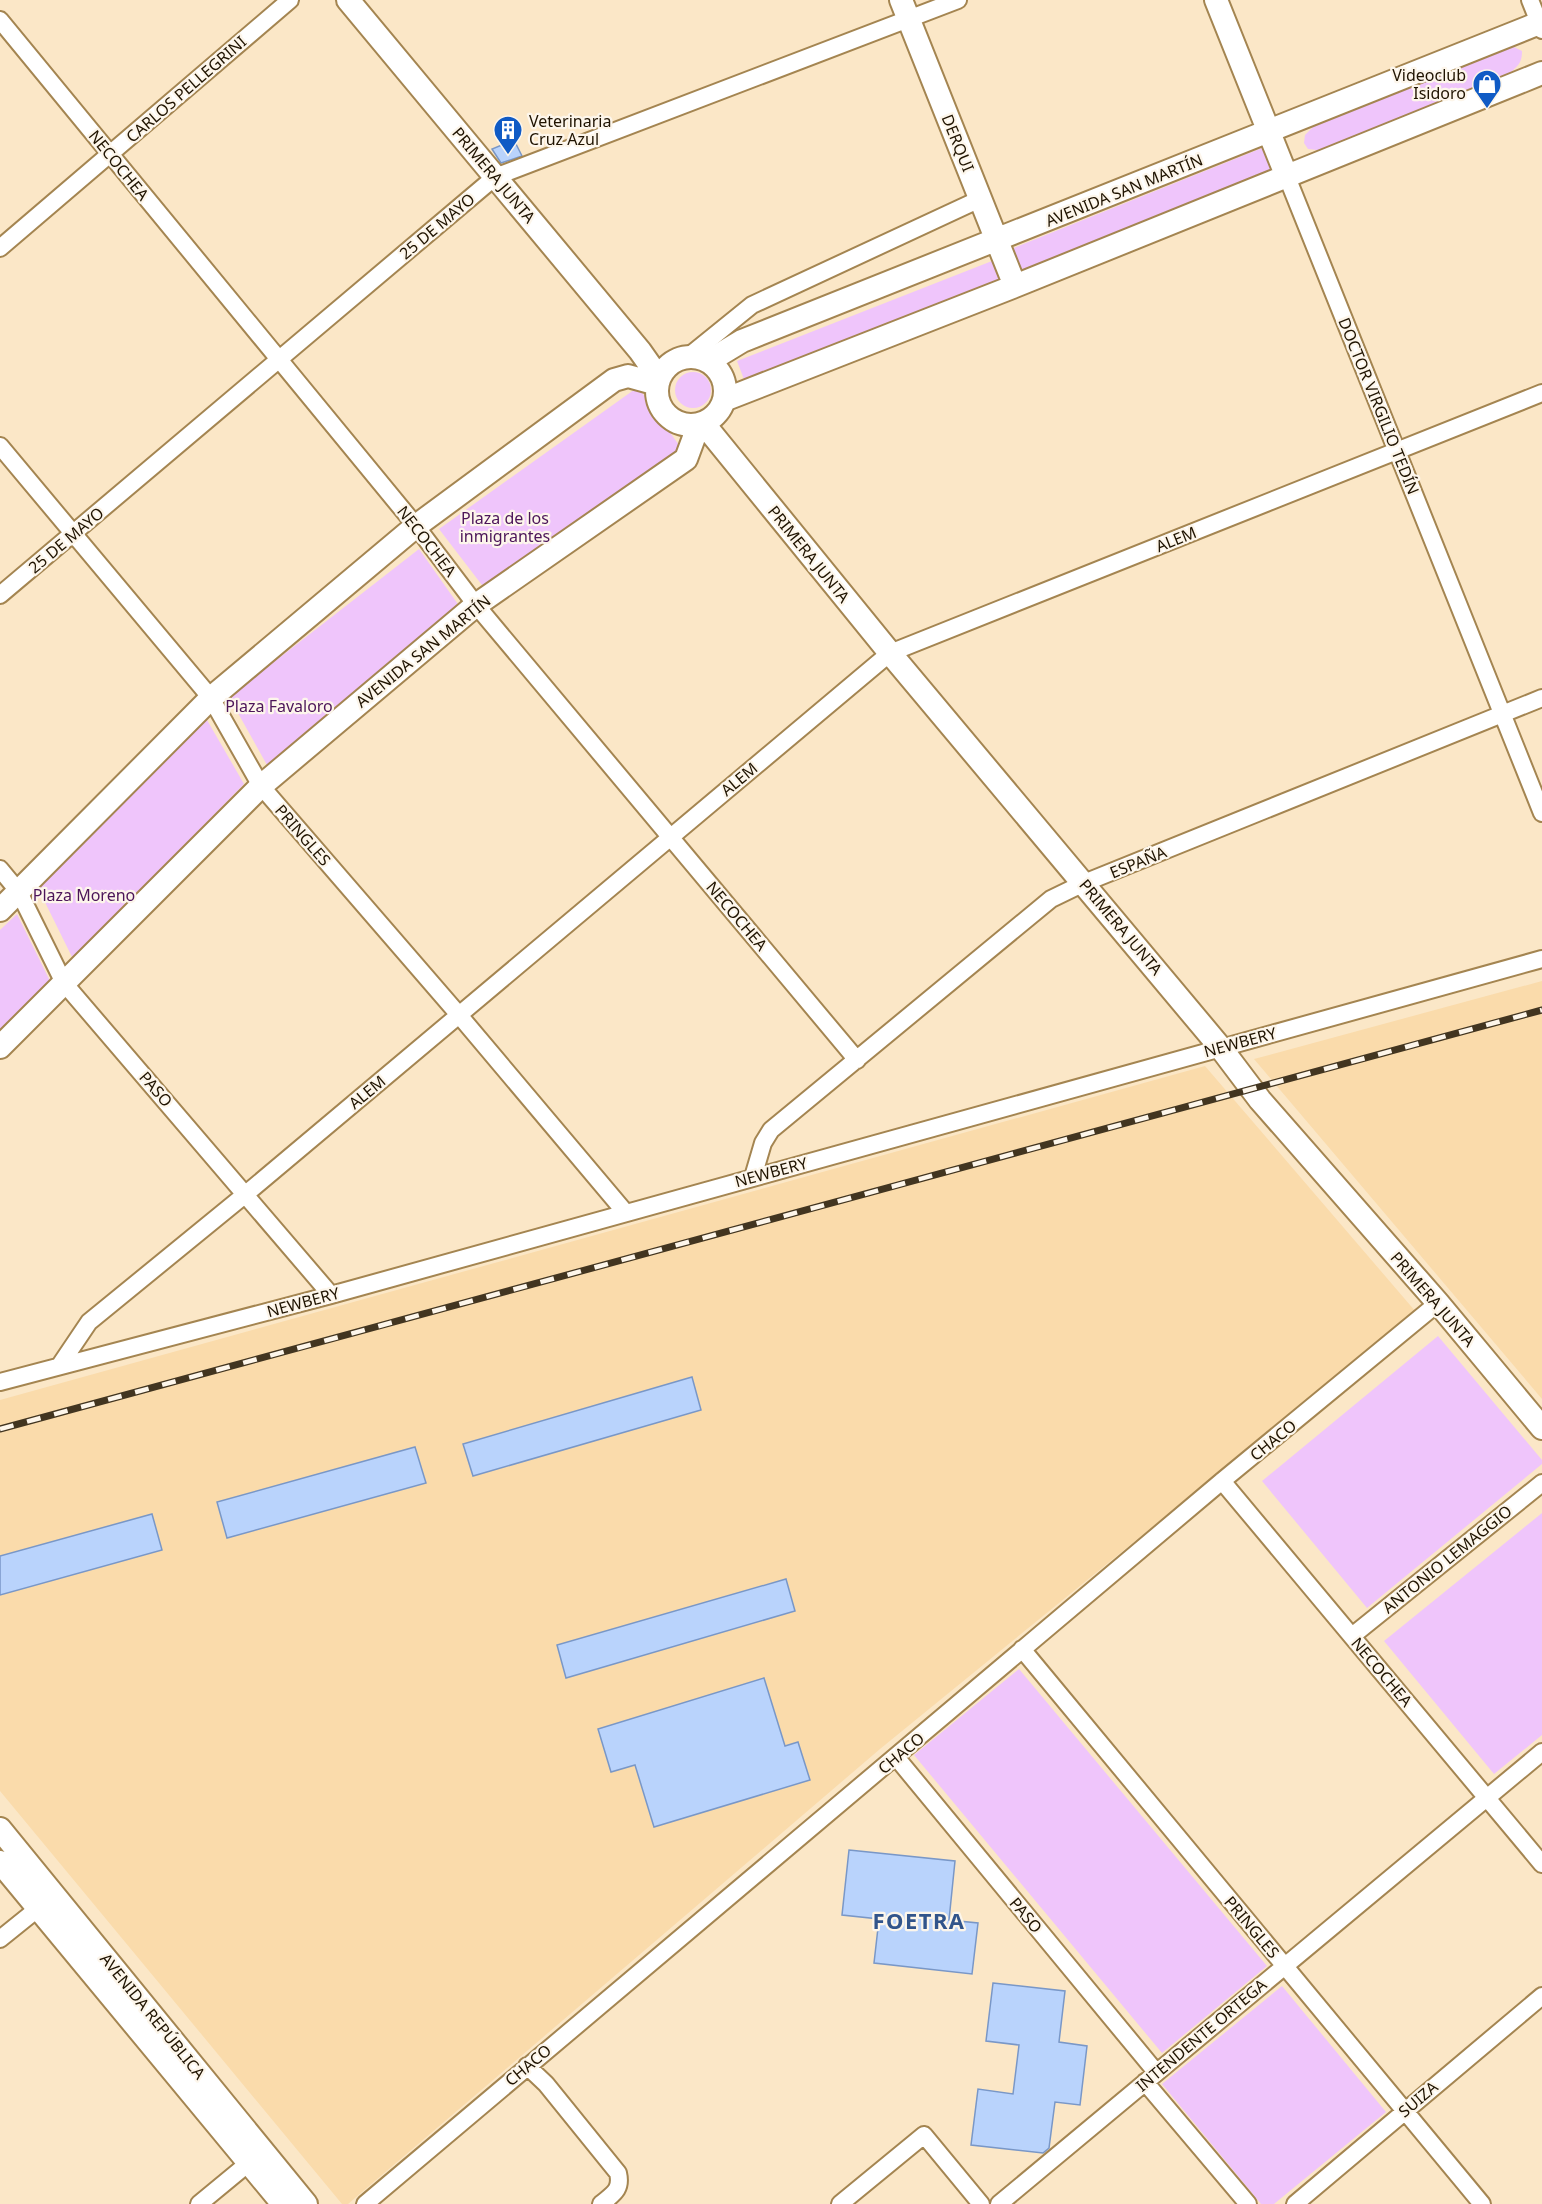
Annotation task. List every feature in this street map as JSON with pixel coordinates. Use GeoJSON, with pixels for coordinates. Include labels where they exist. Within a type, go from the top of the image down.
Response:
{"type":"FeatureCollection","features":[{"type":"Feature","properties":{"kind":"main road","name":"PRIMERA JUNTA"},"geometry":{"type":"LineString","coordinates":[[348,0],[640,351],[658,381]]}},
{"type":"Feature","properties":{"kind":"main road","name":"DOCTOR VIRGILIO TEDÍN"},"geometry":{"type":"LineString","coordinates":[[1216,0],[1287,177]]}},
{"type":"Feature","properties":{"kind":"main road","name":"DERQUI"},"geometry":{"type":"LineString","coordinates":[[905,10],[1015,286]]}},
{"type":"Feature","properties":{"kind":"main road","name":"AVENIDA SAN MARTÍN"},"geometry":{"type":"LineString","coordinates":[[693,359],[996,242],[1269,131],[1541,25]]}},
{"type":"Feature","properties":{"kind":"main road"},"geometry":{"type":"LineString","coordinates":[[724,400],[1015,286],[1542,73]]}},
{"type":"Feature","properties":{"kind":"main road"},"geometry":{"type":"LineString","coordinates":[[640,351],[693,359],[722,376],[725,385],[724,400],[718,412],[701,424],[682,424],[664,413],[656,394],[658,381],[669,364],[693,359]]}},
{"type":"Feature","properties":{"kind":"main road"},"geometry":{"type":"LineString","coordinates":[[0,910],[211,698],[416,526],[614,380],[627,376],[658,381]]}},
{"type":"Feature","properties":{"kind":"main road","name":"PRIMERA JUNTA"},"geometry":{"type":"LineString","coordinates":[[701,424],[1220,1047],[1264,1105],[1438,1303],[1542,1428]]}},
{"type":"Feature","properties":{"kind":"main road","name":"AVENIDA SAN MARTÍN"},"geometry":{"type":"LineString","coordinates":[[0,1047],[261,786],[476,605],[686,459],[701,424]]}},
{"type":"Feature","properties":{"kind":"main road","name":"AVENIDA REPÚBLICA"},"geometry":{"type":"LineString","coordinates":[[0,1828],[46,1901],[255,2157],[306,2204]]}},
{"type":"Feature","properties":{"kind":"main road","name":"AVENIDA REPÚBLICA"},"geometry":{"type":"LineString","coordinates":[[0,1862],[46,1901]]}},
{"type":"Feature","properties":{"kind":"main road","name":"AVENIDA REPÚBLICA"},"geometry":{"type":"LineString","coordinates":[[255,2157],[283,2204]]}},
{"type":"Feature","properties":{"kind":"street","name":"CARLOS PELLEGRINI"},"geometry":{"type":"LineString","coordinates":[[0,248],[290,0]]}},
{"type":"Feature","properties":{"kind":"street","name":"25 DE MAYO"},"geometry":{"type":"LineString","coordinates":[[0,595],[495,177],[905,10],[958,0]]}},
{"type":"Feature","properties":{"kind":"street"},"geometry":{"type":"LineString","coordinates":[[1530,0],[1541,25]]}},
{"type":"Feature","properties":{"kind":"street","name":"NECOCHEA"},"geometry":{"type":"LineString","coordinates":[[0,20],[416,526],[476,605],[857,1060]]}},
{"type":"Feature","properties":{"kind":"street","name":"DOCTOR VIRGILIO TEDÍN"},"geometry":{"type":"LineString","coordinates":[[1287,177],[1542,813]]}},
{"type":"Feature","properties":{"kind":"street"},"geometry":{"type":"LineString","coordinates":[[693,359],[752,305],[980,199]]}},
{"type":"Feature","properties":{"kind":"street","name":"ALEM"},"geometry":{"type":"LineString","coordinates":[[60,1365],[89,1322],[247,1193],[890,653],[1542,393]]}},
{"type":"Feature","properties":{"kind":"street","name":"PRINGLES"},"geometry":{"type":"LineString","coordinates":[[0,446],[211,698],[261,786],[625,1212]]}},
{"type":"Feature","properties":{"kind":"street","name":"ESPAÑA"},"geometry":{"type":"LineString","coordinates":[[753,1177],[763,1143],[771,1130],[1051,899],[1084,883],[1542,698]]}},
{"type":"Feature","properties":{"kind":"street","name":"PASO"},"geometry":{"type":"LineString","coordinates":[[0,869],[19,892],[64,983],[247,1193],[331,1295]]}},
{"type":"Feature","properties":{"kind":"street","name":"NEWBERY"},"geometry":{"type":"LineString","coordinates":[[2,1378],[331,1295],[1542,959]]}},
{"type":"Feature","properties":{"kind":"street","name":"CHACO"},"geometry":{"type":"LineString","coordinates":[[365,2204],[1222,1481],[1438,1303]]}},
{"type":"Feature","properties":{"kind":"street","name":"NECOCHEA"},"geometry":{"type":"LineString","coordinates":[[1222,1481],[1542,1864]]}},
{"type":"Feature","properties":{"kind":"street","name":"ANTONIO LEMAGGIO"},"geometry":{"type":"LineString","coordinates":[[1352,1636],[1542,1483]]}},
{"type":"Feature","properties":{"kind":"street","name":"PRINGLES"},"geometry":{"type":"LineString","coordinates":[[1022,1650],[1482,2204]]}},
{"type":"Feature","properties":{"kind":"street","name":"INTENDENTE ORTEGA"},"geometry":{"type":"LineString","coordinates":[[999,2204],[1542,1752]]}},
{"type":"Feature","properties":{"kind":"street","name":"PASO"},"geometry":{"type":"LineString","coordinates":[[896,1757],[1151,2077],[1248,2204]]}},
{"type":"Feature","properties":{"kind":"street"},"geometry":{"type":"LineString","coordinates":[[0,1939],[46,1901]]}},
{"type":"Feature","properties":{"kind":"street","name":"SUIZA"},"geometry":{"type":"LineString","coordinates":[[1295,2204],[1542,1996]]}},
{"type":"Feature","properties":{"kind":"street"},"geometry":{"type":"LineString","coordinates":[[527,2066],[546,2084],[618,2173],[621,2184],[617,2191],[601,2204]]}},
{"type":"Feature","properties":{"kind":"street"},"geometry":{"type":"LineString","coordinates":[[840,2204],[924,2135],[981,2204]]}},
{"type":"Feature","properties":{"kind":"street"},"geometry":{"type":"LineString","coordinates":[[199,2204],[255,2157]]}},
{"type":"Feature","properties":{"kind":"shaded area"},"geometry":{"type":"Polygon","coordinates":[[[1542,981],[1542,1399],[1254,1059],[1542,981]]]}},
{"type":"Feature","properties":{"kind":"shaded area"},"geometry":{"type":"Polygon","coordinates":[[[1205,1066],[1416,1312],[880,1749],[348,2204],[342,2204],[0,1791],[0,1400],[1205,1066]]]}},
{"type":"Feature","properties":{"kind":"green space"},"geometry":{"type":"Polygon","coordinates":[[[1512,46],[1522,51],[1522,55],[1519,63],[1511,72],[1327,151],[1308,149],[1304,143],[1305,135],[1313,127],[1512,46]]]}},
{"type":"Feature","properties":{"kind":"green space"},"geometry":{"type":"Polygon","coordinates":[[[1267,146],[1279,174],[1018,279],[1006,251],[1267,146]]]}},
{"type":"Feature","properties":{"kind":"green space"},"geometry":{"type":"Polygon","coordinates":[[[992,261],[1000,281],[745,382],[737,361],[992,261]]]}},
{"type":"Feature","properties":{"kind":"green space"},"geometry":{"type":"Polygon","coordinates":[[[693,372],[705,378],[711,390],[705,402],[693,408],[681,402],[675,390],[681,378],[693,372]]]}},
{"type":"Feature","properties":{"kind":"green space","name":"Plaza de los inmigrantes"},"geometry":{"type":"Polygon","coordinates":[[[638,387],[681,448],[485,589],[439,529],[638,387]]]}},
{"type":"Feature","properties":{"kind":"green space","name":"Plaza Favaloro"},"geometry":{"type":"Polygon","coordinates":[[[419,549],[460,607],[267,765],[229,697],[419,549]]]}},
{"type":"Feature","properties":{"kind":"green space","name":"Plaza Moreno"},"geometry":{"type":"Polygon","coordinates":[[[207,720],[244,784],[73,959],[38,888],[207,720]]]}},
{"type":"Feature","properties":{"kind":"green space"},"geometry":{"type":"Polygon","coordinates":[[[17,914],[52,985],[0,1035],[0,930],[17,914]]]}},
{"type":"Feature","properties":{"kind":"green space"},"geometry":{"type":"Polygon","coordinates":[[[1438,1336],[1542,1460],[1542,1464],[1367,1608],[1262,1481],[1438,1336]]]}},
{"type":"Feature","properties":{"kind":"green space"},"geometry":{"type":"Polygon","coordinates":[[[1542,1513],[1542,1735],[1494,1774],[1384,1641],[1542,1513]]]}},
{"type":"Feature","properties":{"kind":"green space"},"geometry":{"type":"Polygon","coordinates":[[[1019,1669],[1267,1966],[1162,2053],[914,1755],[1019,1669]]]}},
{"type":"Feature","properties":{"kind":"green space"},"geometry":{"type":"Polygon","coordinates":[[[1282,1986],[1386,2112],[1274,2204],[1261,2204],[1162,2084],[1282,1986]]]}},
{"type":"Feature","properties":{"kind":"building","name":"Veterinaria Cruz Azul"},"geometry":{"type":"Polygon","coordinates":[[[514,140],[522,156],[501,163],[492,149],[514,140]]]}},
{"type":"Feature","properties":{"kind":"building"},"geometry":{"type":"Polygon","coordinates":[[[692,1377],[701,1410],[473,1476],[463,1444],[692,1377]]]}},
{"type":"Feature","properties":{"kind":"building"},"geometry":{"type":"Polygon","coordinates":[[[415,1447],[426,1483],[227,1538],[217,1502],[415,1447]]]}},
{"type":"Feature","properties":{"kind":"building"},"geometry":{"type":"Polygon","coordinates":[[[152,1514],[162,1550],[0,1595],[0,1556],[152,1514]]]}},
{"type":"Feature","properties":{"kind":"building"},"geometry":{"type":"Polygon","coordinates":[[[786,1579],[795,1611],[566,1678],[557,1645],[786,1579]]]}},
{"type":"Feature","properties":{"kind":"building"},"geometry":{"type":"Polygon","coordinates":[[[764,1678],[785,1746],[798,1742],[810,1780],[654,1827],[635,1765],[611,1772],[598,1729],[764,1678]]]}},
{"type":"Feature","properties":{"kind":"building"},"geometry":{"type":"Polygon","coordinates":[[[849,1850],[955,1861],[949,1920],[978,1923],[972,1974],[874,1963],[879,1919],[842,1915],[849,1850]]]}},
{"type":"Feature","properties":{"kind":"building"},"geometry":{"type":"Polygon","coordinates":[[[993,1983],[1065,1991],[1059,2042],[1087,2046],[1080,2105],[1055,2102],[1049,2148],[1043,2153],[971,2145],[978,2089],[1013,2094],[1019,2045],[986,2041],[993,1983]]]}},
{"type":"Feature","properties":{"kind":"railway"},"geometry":{"type":"LineString","coordinates":[[0,1429],[1542,1010]]}},
{"type":"Feature","properties":{"kind":"place","name":"Videoclub Isidoro"},"geometry":{"type":"Point","coordinates":[1487,110]}},
{"type":"Feature","properties":{"kind":"place","name":"Veterinaria Cruz Azul"},"geometry":{"type":"Point","coordinates":[508,156]}},
{"type":"Feature","properties":{"kind":"district","name":"FOETRA"},"geometry":{"type":"Point","coordinates":[919,1921]}}]}
